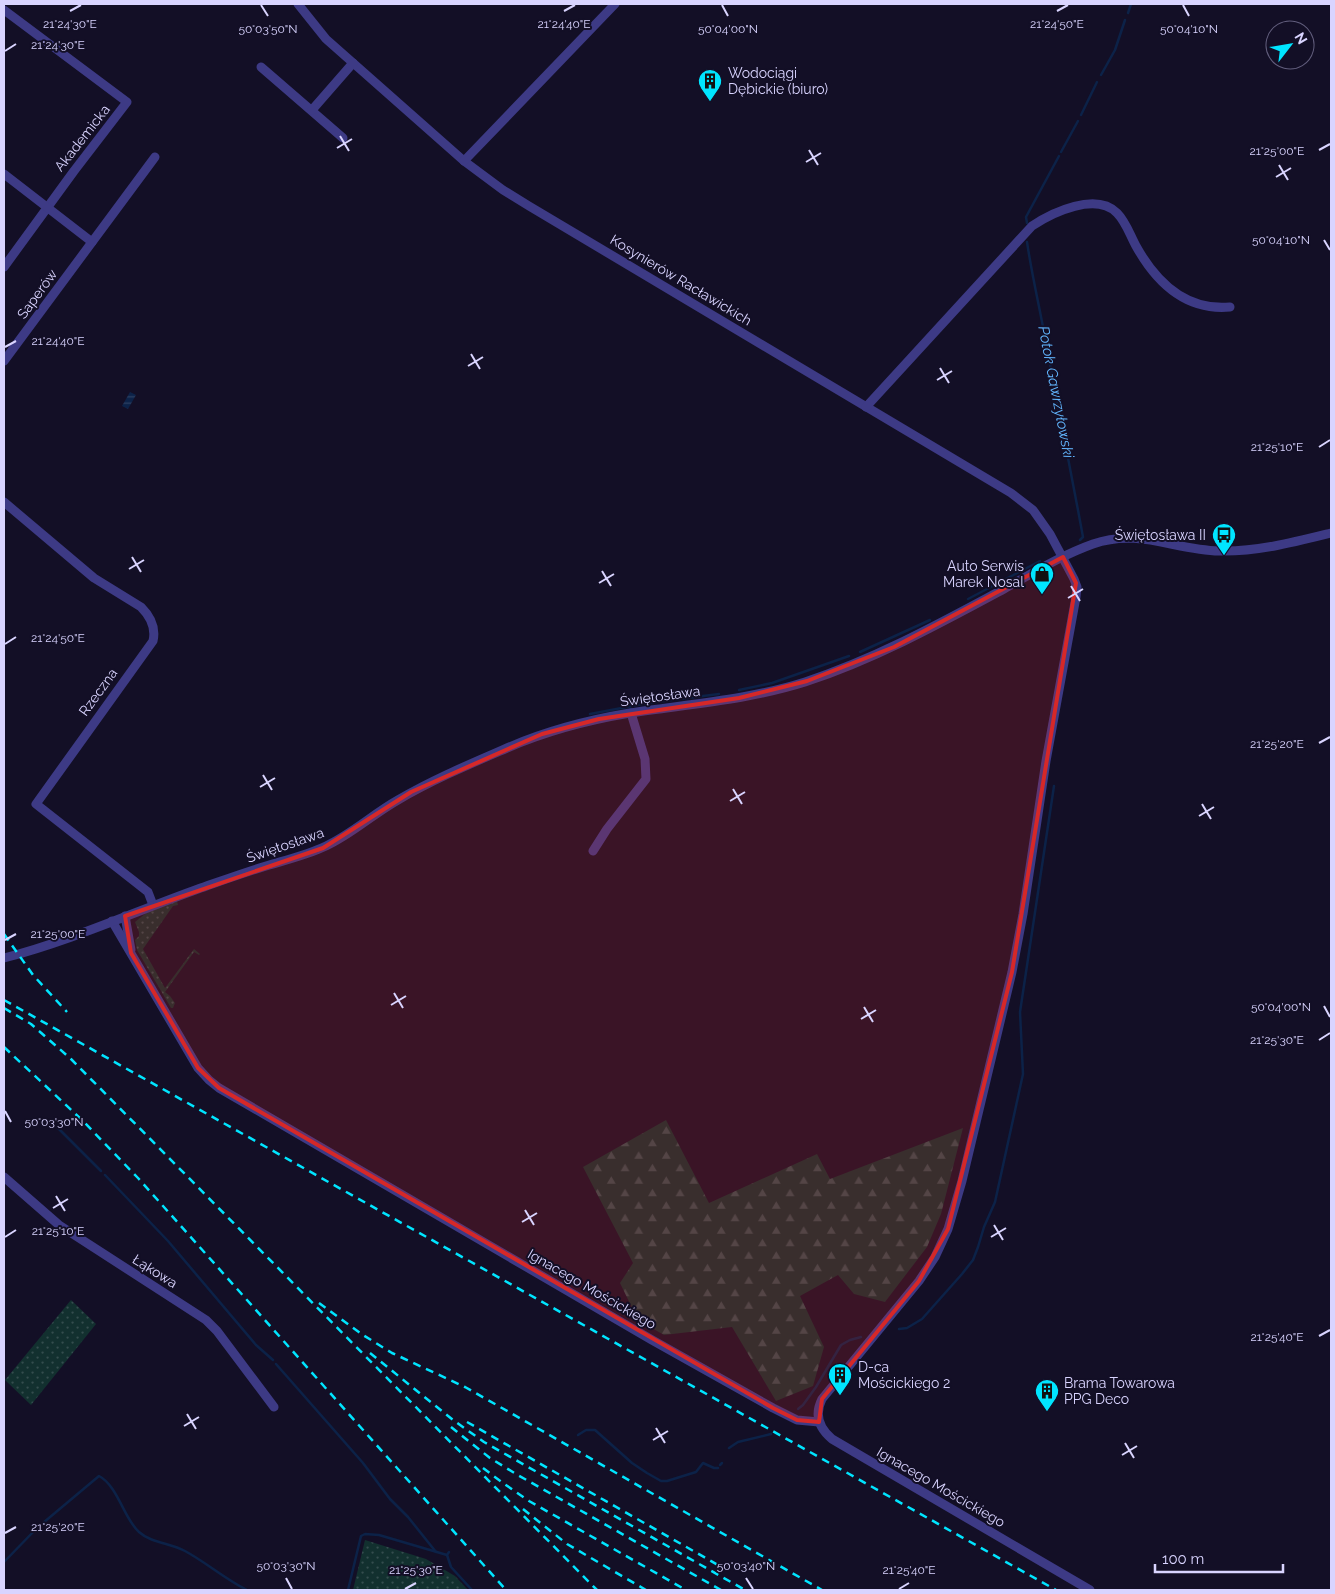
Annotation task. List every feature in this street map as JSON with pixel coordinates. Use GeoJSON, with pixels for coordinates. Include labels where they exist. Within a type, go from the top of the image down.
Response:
{"type":"FeatureCollection","features":[{"type":"Feature","properties":{"kind":"street","name":"Kosynierów Racławickich"},"geometry":{"type":"LineString","coordinates":[[298,4],[326,39],[464,161],[503,190],[1023,501],[1042,522],[1076,583],[1076,597],[1046,761],[1020,934],[962,1182],[948,1229],[935,1257],[920,1281],[822,1399],[818,1411],[819,1422]]}},
{"type":"Feature","properties":{"kind":"street"},"geometry":{"type":"LineString","coordinates":[[464,161],[615,4]]}},
{"type":"Feature","properties":{"kind":"street","name":"Akademicka"},"geometry":{"type":"LineString","coordinates":[[4,10],[127,102],[74,170],[4,267]]}},
{"type":"Feature","properties":{"kind":"street"},"geometry":{"type":"LineString","coordinates":[[312,110],[353,63]]}},
{"type":"Feature","properties":{"kind":"street"},"geometry":{"type":"LineString","coordinates":[[261,67],[343,138]]}},
{"type":"Feature","properties":{"kind":"street","name":"Saperów"},"geometry":{"type":"LineString","coordinates":[[4,361],[155,157]]}},
{"type":"Feature","properties":{"kind":"street"},"geometry":{"type":"LineString","coordinates":[[4,174],[92,242]]}},
{"type":"Feature","properties":{"kind":"street"},"geometry":{"type":"LineString","coordinates":[[866,407],[1032,226],[1056,213],[1080,205],[1102,204],[1117,213],[1125,223],[1136,247],[1152,271],[1169,288],[1192,302],[1210,306],[1230,307]]}},
{"type":"Feature","properties":{"kind":"street","name":"Rzeczna"},"geometry":{"type":"LineString","coordinates":[[4,502],[94,578],[141,607],[151,620],[154,630],[153,641],[36,804],[148,892],[153,905]]}},
{"type":"Feature","properties":{"kind":"street","name":"Świętosława"},"geometry":{"type":"LineString","coordinates":[[4,958],[32,950],[153,905],[323,848],[398,800],[510,746],[542,734],[631,713],[746,697],[787,687],[830,673],[877,655],[906,641],[1063,557],[1093,544],[1114,538],[1147,538],[1217,551],[1262,547],[1331,533]]}},
{"type":"Feature","properties":{"kind":"street"},"geometry":{"type":"LineString","coordinates":[[593,851],[607,829],[646,779],[645,758],[631,713]]}},
{"type":"Feature","properties":{"kind":"street","name":"Ignacego Mościckiego"},"geometry":{"type":"LineString","coordinates":[[125,916],[131,953]]}},
{"type":"Feature","properties":{"kind":"street","name":"Ignacego Mościckiego"},"geometry":{"type":"LineString","coordinates":[[112,921],[198,1068],[220,1088],[652,1340],[773,1408],[797,1420],[819,1422],[822,1430],[832,1439],[1090,1590]]}},
{"type":"Feature","properties":{"kind":"street","name":"Łąkowa"},"geometry":{"type":"LineString","coordinates":[[4,1176],[59,1224],[206,1320],[217,1330],[274,1407]]}},
{"type":"Feature","properties":{"kind":"highlighted area"},"geometry":{"type":"Polygon","coordinates":[[[1063,557],[1076,583],[1012,972],[948,1229],[919,1281],[822,1399],[819,1422],[797,1420],[773,1408],[219,1088],[198,1068],[131,953],[125,916],[323,848],[411,792],[542,734],[599,719],[739,698],[807,681],[894,647],[1063,557]]]}},
{"type":"Feature","properties":{"kind":"green space"},"geometry":{"type":"Polygon","coordinates":[[[177,901],[178,905],[173,906],[143,949],[165,988],[194,949],[200,954],[194,952],[165,992],[175,1003],[173,1008],[171,1008],[137,950],[135,940],[139,936],[139,932],[135,922],[146,913],[177,901]]]}},
{"type":"Feature","properties":{"kind":"green space"},"geometry":{"type":"Polygon","coordinates":[[[666,1120],[709,1203],[817,1154],[830,1179],[963,1128],[941,1214],[927,1247],[885,1302],[854,1294],[838,1275],[800,1296],[824,1347],[813,1386],[776,1401],[732,1327],[664,1335],[638,1320],[620,1283],[633,1263],[583,1167],[666,1120]]]}},
{"type":"Feature","properties":{"kind":"green space"},"geometry":{"type":"Polygon","coordinates":[[[71,1300],[96,1324],[31,1405],[5,1380],[71,1300]]]}},
{"type":"Feature","properties":{"kind":"green space"},"geometry":{"type":"Polygon","coordinates":[[[365,1540],[426,1559],[455,1576],[468,1590],[353,1590],[365,1540]]]}},
{"type":"Feature","properties":{"kind":"water"},"geometry":{"type":"Polygon","coordinates":[[[130,392],[136,395],[128,409],[122,406],[130,392]]]}},
{"type":"Feature","properties":{"kind":"waterway","name":"Potok Gawrzyłowski"},"geometry":{"type":"LineString","coordinates":[[1128,13],[1131,4]]}},
{"type":"Feature","properties":{"kind":"waterway","name":"Potok Gawrzyłowski"},"geometry":{"type":"LineString","coordinates":[[1101,75],[1115,50],[1125,20]]}},
{"type":"Feature","properties":{"kind":"waterway","name":"Potok Gawrzyłowski"},"geometry":{"type":"LineString","coordinates":[[1081,115],[1097,82]]}},
{"type":"Feature","properties":{"kind":"waterway","name":"Potok Gawrzyłowski"},"geometry":{"type":"LineString","coordinates":[[1061,152],[1078,121]]}},
{"type":"Feature","properties":{"kind":"waterway","name":"Potok Gawrzyłowski"},"geometry":{"type":"LineString","coordinates":[[1027,223],[1026,217],[1059,156]]}},
{"type":"Feature","properties":{"kind":"waterway","name":"Potok Gawrzyłowski"},"geometry":{"type":"LineString","coordinates":[[1027,242],[1083,537],[1080,540]]}},
{"type":"Feature","properties":{"kind":"waterway","name":"Potok Gawrzyłowski"},"geometry":{"type":"LineString","coordinates":[[968,599],[1040,561]]}},
{"type":"Feature","properties":{"kind":"waterway","name":"Potok Gawrzyłowski"},"geometry":{"type":"LineString","coordinates":[[860,652],[930,620]]}},
{"type":"Feature","properties":{"kind":"waterway","name":"Potok Gawrzyłowski"},"geometry":{"type":"LineString","coordinates":[[739,690],[772,683],[849,656]]}},
{"type":"Feature","properties":{"kind":"waterway","name":"Potok Gawrzyłowski"},"geometry":{"type":"LineString","coordinates":[[590,714],[648,703],[719,694]]}},
{"type":"Feature","properties":{"kind":"waterway"},"geometry":{"type":"LineString","coordinates":[[899,1329],[907,1328],[922,1319],[973,1260],[995,1202],[1023,1074],[1020,1012],[1054,786]]}},
{"type":"Feature","properties":{"kind":"waterway"},"geometry":{"type":"LineString","coordinates":[[56,1126],[101,1171]]}},
{"type":"Feature","properties":{"kind":"waterway"},"geometry":{"type":"LineString","coordinates":[[105,1175],[168,1241],[256,1345],[273,1360]]}},
{"type":"Feature","properties":{"kind":"waterway"},"geometry":{"type":"LineString","coordinates":[[798,1409],[816,1387],[841,1345],[861,1337]]}},
{"type":"Feature","properties":{"kind":"waterway"},"geometry":{"type":"LineString","coordinates":[[276,1364],[363,1463],[390,1499],[408,1517],[436,1552]]}},
{"type":"Feature","properties":{"kind":"waterway"},"geometry":{"type":"LineString","coordinates":[[578,1435],[586,1430],[595,1430],[632,1463],[661,1481],[696,1472],[703,1463],[718,1468]]}},
{"type":"Feature","properties":{"kind":"waterway"},"geometry":{"type":"LineString","coordinates":[[729,1448],[738,1442],[771,1434]]}},
{"type":"Feature","properties":{"kind":"waterway"},"geometry":{"type":"LineString","coordinates":[[4,1562],[37,1528],[99,1476],[111,1487],[129,1519],[144,1536],[185,1551],[247,1590]]}},
{"type":"Feature","properties":{"kind":"waterway"},"geometry":{"type":"LineString","coordinates":[[348,1590],[361,1536],[365,1534],[379,1535],[447,1555],[449,1552]]}},
{"type":"Feature","properties":{"kind":"waterway"},"geometry":{"type":"LineString","coordinates":[[447,1555],[451,1567],[472,1590]]}},
{"type":"Feature","properties":{"kind":"railway"},"geometry":{"type":"LineString","coordinates":[[4,934],[33,975],[67,1012]]}},
{"type":"Feature","properties":{"kind":"railway"},"geometry":{"type":"LineString","coordinates":[[4,1000],[1056,1590]]}},
{"type":"Feature","properties":{"kind":"railway"},"geometry":{"type":"LineString","coordinates":[[4,1008],[31,1024],[71,1059],[597,1590]]}},
{"type":"Feature","properties":{"kind":"railway"},"geometry":{"type":"LineString","coordinates":[[4,1047],[83,1121],[138,1178],[506,1590]]}},
{"type":"Feature","properties":{"kind":"railway"},"geometry":{"type":"LineString","coordinates":[[319,1303],[363,1335],[392,1353],[465,1387],[822,1590]]}},
{"type":"Feature","properties":{"kind":"railway"},"geometry":{"type":"LineString","coordinates":[[370,1353],[453,1420],[484,1442],[745,1590]]}},
{"type":"Feature","properties":{"kind":"railway"},"geometry":{"type":"LineString","coordinates":[[467,1422],[725,1569]]}},
{"type":"Feature","properties":{"kind":"railway"},"geometry":{"type":"LineString","coordinates":[[451,1427],[490,1458],[516,1474],[721,1590]]}},
{"type":"Feature","properties":{"kind":"railway"},"geometry":{"type":"LineString","coordinates":[[483,1468],[529,1501],[686,1590]]}},
{"type":"Feature","properties":{"kind":"railway"},"geometry":{"type":"LineString","coordinates":[[523,1509],[567,1544],[646,1590]]}},
{"type":"Feature","properties":{"kind":"place","name":"Wodociągi Dębickie (biuro)"},"geometry":{"type":"Point","coordinates":[710,102]}},
{"type":"Feature","properties":{"kind":"place","name":"Świętosława II"},"geometry":{"type":"Point","coordinates":[1224,556]}},
{"type":"Feature","properties":{"kind":"place","name":"Auto Serwis Marek Nosal"},"geometry":{"type":"Point","coordinates":[1042,595]}},
{"type":"Feature","properties":{"kind":"place","name":"D-ca Mościckiego 2"},"geometry":{"type":"Point","coordinates":[840,1396]}},
{"type":"Feature","properties":{"kind":"place","name":"Brama Towarowa PPG Deco"},"geometry":{"type":"Point","coordinates":[1047,1412]}}]}
